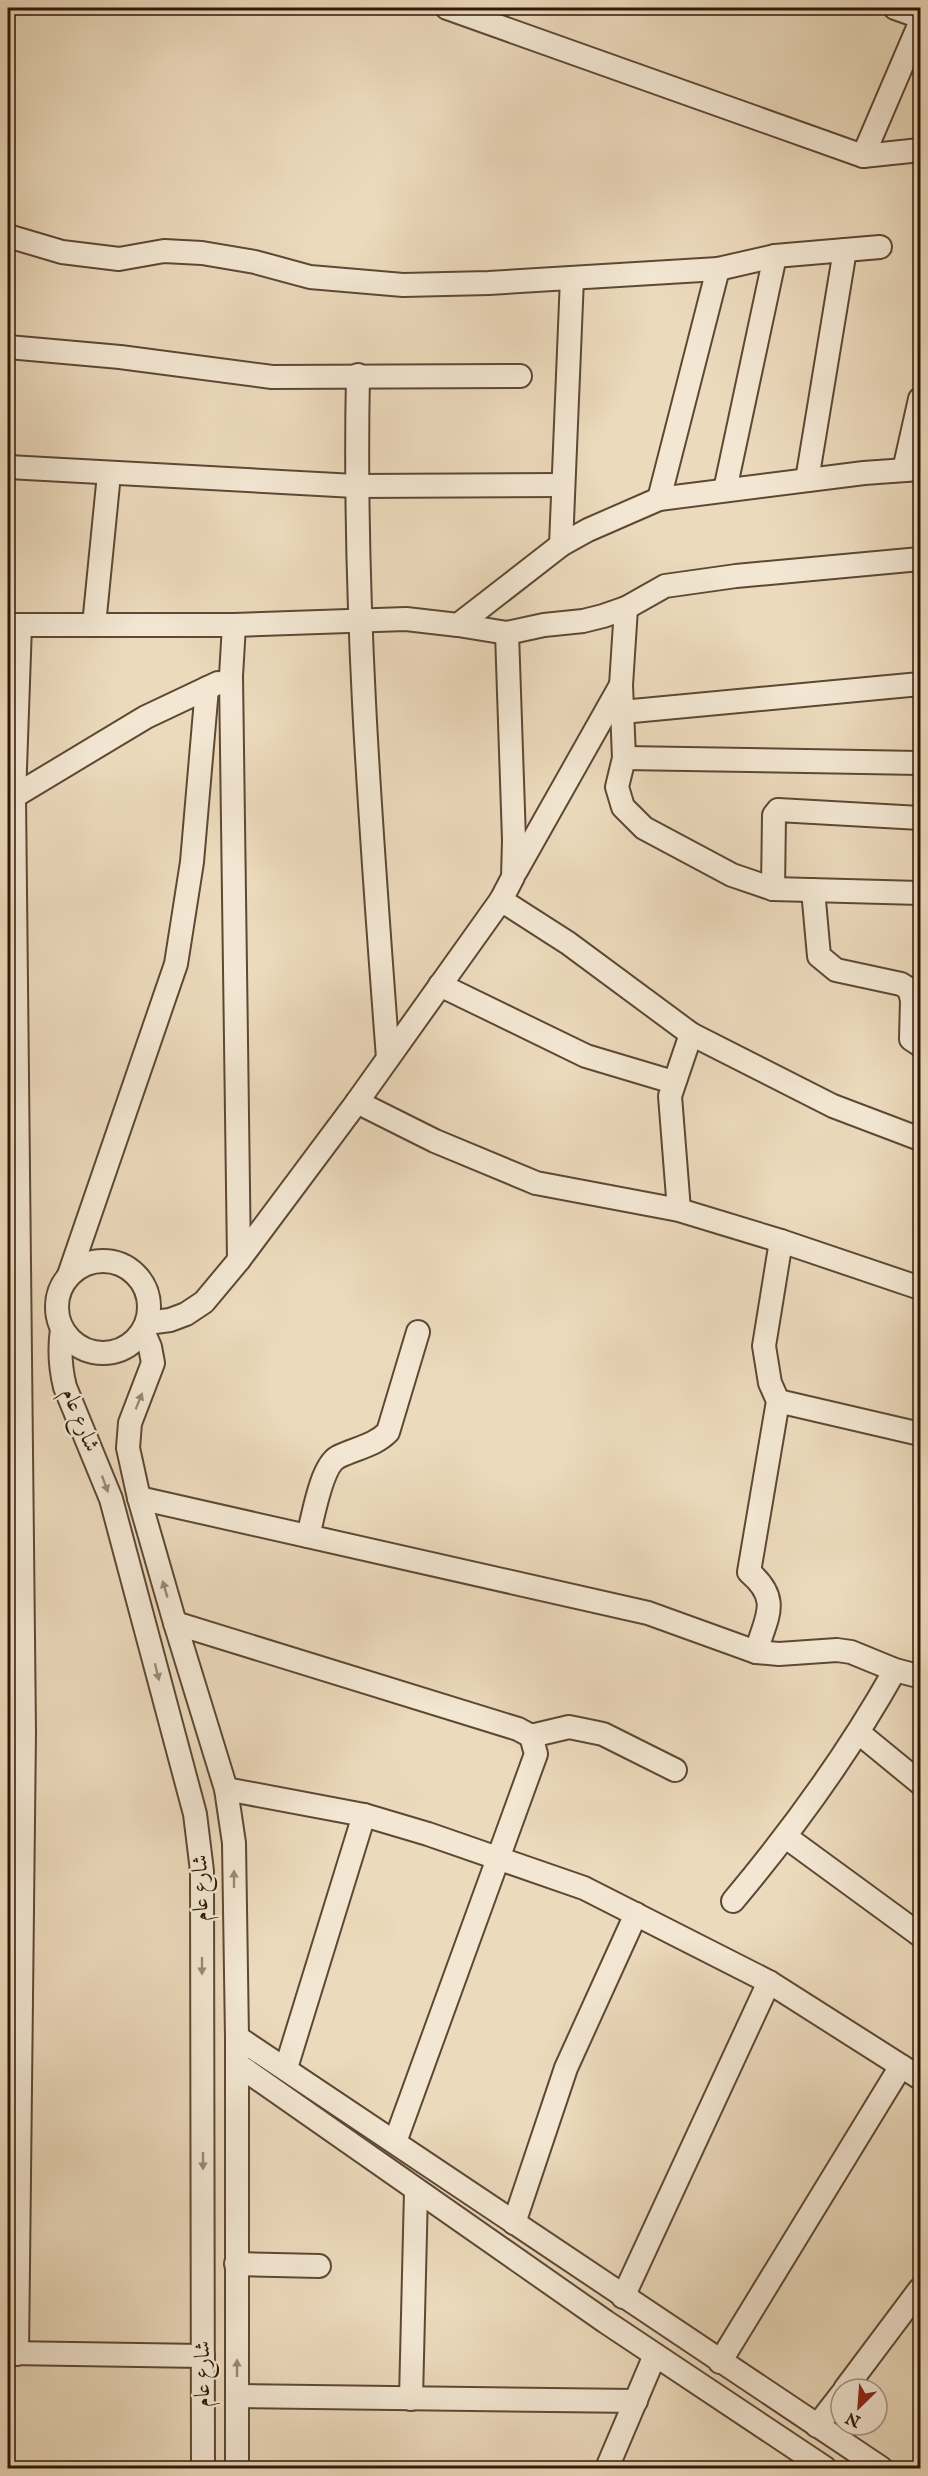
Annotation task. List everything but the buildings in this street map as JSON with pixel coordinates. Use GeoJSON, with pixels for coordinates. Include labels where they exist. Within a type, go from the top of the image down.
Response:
{"type":"FeatureCollection","features":[{"type":"Feature","properties":{"kind":"street"},"geometry":{"type":"LineString","coordinates":[[447,8],[862,156],[921,150]]}},
{"type":"Feature","properties":{"kind":"street"},"geometry":{"type":"LineString","coordinates":[[894,8],[921,17]]}},
{"type":"Feature","properties":{"kind":"street"},"geometry":{"type":"LineString","coordinates":[[862,156],[921,23]]}},
{"type":"Feature","properties":{"kind":"street"},"geometry":{"type":"LineString","coordinates":[[8,236],[62,252],[107,258],[119,259],[164,251],[202,253],[255,262],[310,277],[403,285],[718,269],[775,256],[880,248]]}},
{"type":"Feature","properties":{"kind":"street"},"geometry":{"type":"LineString","coordinates":[[807,480],[845,250]]}},
{"type":"Feature","properties":{"kind":"street"},"geometry":{"type":"LineString","coordinates":[[725,490],[775,256]]}},
{"type":"Feature","properties":{"kind":"street"},"geometry":{"type":"LineString","coordinates":[[659,499],[718,269]]}},
{"type":"Feature","properties":{"kind":"street"},"geometry":{"type":"LineString","coordinates":[[561,545],[572,278]]}},
{"type":"Feature","properties":{"kind":"street"},"geometry":{"type":"LineString","coordinates":[[8,347],[120,357],[272,376],[520,375]]}},
{"type":"Feature","properties":{"kind":"street"},"geometry":{"type":"LineString","coordinates":[[358,375],[355,486],[360,619],[388,1058]]}},
{"type":"Feature","properties":{"kind":"street"},"geometry":{"type":"LineString","coordinates":[[459,625],[561,545],[588,530],[659,499],[912,469],[921,399]]}},
{"type":"Feature","properties":{"kind":"street"},"geometry":{"type":"LineString","coordinates":[[8,467],[355,486],[563,485]]}},
{"type":"Feature","properties":{"kind":"street"},"geometry":{"type":"LineString","coordinates":[[94,625],[109,474]]}},
{"type":"Feature","properties":{"kind":"street"},"geometry":{"type":"LineString","coordinates":[[203,2356],[12,2353],[20,1324],[12,956],[11,799],[14,625],[234,625],[406,619],[507,633],[554,623],[583,621],[626,608],[665,586],[736,576],[921,559]]}},
{"type":"Feature","properties":{"kind":"street"},"geometry":{"type":"LineString","coordinates":[[626,608],[621,685],[624,758],[617,788],[622,807],[644,828],[732,875],[773,889],[921,893]]}},
{"type":"Feature","properties":{"kind":"street"},"geometry":{"type":"LineString","coordinates":[[234,625],[231,676],[239,1260]]}},
{"type":"Feature","properties":{"kind":"street"},"geometry":{"type":"LineString","coordinates":[[507,633],[514,840],[513,877]]}},
{"type":"Feature","properties":{"kind":"street"},"geometry":{"type":"LineString","coordinates":[[11,799],[146,717],[231,676]]}},
{"type":"Feature","properties":{"kind":"street"},"geometry":{"type":"LineString","coordinates":[[622,711],[921,684]]}},
{"type":"Feature","properties":{"kind":"street"},"geometry":{"type":"LineString","coordinates":[[145,1327],[186,1314],[204,1302],[239,1260],[357,1102],[501,900],[621,685]]}},
{"type":"Feature","properties":{"kind":"street"},"geometry":{"type":"LineString","coordinates":[[69,1275],[84,1264],[101,1261],[119,1263],[135,1273],[145,1288],[150,1305],[145,1327],[130,1346],[112,1353],[102,1353],[92,1352],[75,1344],[59,1320],[59,1292],[69,1275],[176,964],[192,862],[207,688]]}},
{"type":"Feature","properties":{"kind":"street"},"geometry":{"type":"LineString","coordinates":[[624,758],[921,763]]}},
{"type":"Feature","properties":{"kind":"street"},"geometry":{"type":"LineString","coordinates":[[773,889],[774,815],[778,810],[921,818]]}},
{"type":"Feature","properties":{"kind":"street"},"geometry":{"type":"LineString","coordinates":[[813,890],[819,956],[836,970],[911,984],[909,989],[912,1000],[911,1039],[921,1044]]}},
{"type":"Feature","properties":{"kind":"street"},"geometry":{"type":"LineString","coordinates":[[501,900],[567,943],[691,1034],[832,1106],[921,1139]]}},
{"type":"Feature","properties":{"kind":"street"},"geometry":{"type":"LineString","coordinates":[[440,985],[586,1056],[673,1082]]}},
{"type":"Feature","properties":{"kind":"street"},"geometry":{"type":"LineString","coordinates":[[679,1210],[670,1096],[691,1034]]}},
{"type":"Feature","properties":{"kind":"street"},"geometry":{"type":"LineString","coordinates":[[357,1102],[435,1141],[536,1183],[679,1210],[921,1288]]}},
{"type":"Feature","properties":{"kind":"street"},"geometry":{"type":"LineString","coordinates":[[756,1652],[770,1603],[768,1592],[749,1572],[778,1401],[770,1383],[764,1346],[781,1241]]}},
{"type":"Feature","properties":{"kind":"street"},"geometry":{"type":"LineString","coordinates":[[20,1324],[59,1320]]}},
{"type":"Feature","properties":{"kind":"street","name":"شارع عام"},"geometry":{"type":"LineString","coordinates":[[59,1320],[59,1348],[63,1378],[111,1499],[195,1814],[202,1871],[203,2469]]}},
{"type":"Feature","properties":{"kind":"street","name":"شارع عام"},"geometry":{"type":"LineString","coordinates":[[145,1327],[153,1363],[130,1423],[128,1448],[139,1498],[226,1789],[234,1843],[237,2037],[237,2469]]}},
{"type":"Feature","properties":{"kind":"street"},"geometry":{"type":"LineString","coordinates":[[308,1536],[326,1473],[335,1458],[379,1441],[388,1432],[418,1332]]}},
{"type":"Feature","properties":{"kind":"street"},"geometry":{"type":"LineString","coordinates":[[778,1401],[921,1434]]}},
{"type":"Feature","properties":{"kind":"street"},"geometry":{"type":"LineString","coordinates":[[139,1498],[648,1613],[756,1652],[779,1654],[837,1650],[851,1652],[895,1670],[914,1675],[921,1672]]}},
{"type":"Feature","properties":{"kind":"street"},"geometry":{"type":"LineString","coordinates":[[175,1623],[531,1736],[569,1727],[603,1734],[675,1770]]}},
{"type":"Feature","properties":{"kind":"street"},"geometry":{"type":"LineString","coordinates":[[733,1901],[786,1838],[859,1733],[895,1670]]}},
{"type":"Feature","properties":{"kind":"street"},"geometry":{"type":"LineString","coordinates":[[859,1733],[921,1783]]}},
{"type":"Feature","properties":{"kind":"street"},"geometry":{"type":"LineString","coordinates":[[395,2142],[536,1754],[531,1736]]}},
{"type":"Feature","properties":{"kind":"street"},"geometry":{"type":"LineString","coordinates":[[226,1789],[364,1815],[584,1888],[769,1982],[921,2078]]}},
{"type":"Feature","properties":{"kind":"street"},"geometry":{"type":"LineString","coordinates":[[286,2068],[364,1815]]}},
{"type":"Feature","properties":{"kind":"street"},"geometry":{"type":"LineString","coordinates":[[786,1838],[921,1935]]}},
{"type":"Feature","properties":{"kind":"street"},"geometry":{"type":"LineString","coordinates":[[514,2223],[566,2068],[636,1914]]}},
{"type":"Feature","properties":{"kind":"street"},"geometry":{"type":"LineString","coordinates":[[202,1925],[234,1926]]}},
{"type":"Feature","properties":{"kind":"street"},"geometry":{"type":"LineString","coordinates":[[623,2296],[769,1982]]}},
{"type":"Feature","properties":{"kind":"street"},"geometry":{"type":"LineString","coordinates":[[237,2037],[881,2469]]}},
{"type":"Feature","properties":{"kind":"street"},"geometry":{"type":"LineString","coordinates":[[237,2064],[416,2191],[655,2355],[798,2460],[825,2469]]}},
{"type":"Feature","properties":{"kind":"street"},"geometry":{"type":"LineString","coordinates":[[720,2362],[901,2066]]}},
{"type":"Feature","properties":{"kind":"street"},"geometry":{"type":"LineString","coordinates":[[411,2399],[416,2191]]}},
{"type":"Feature","properties":{"kind":"street"},"geometry":{"type":"LineString","coordinates":[[236,2264],[319,2266]]}},
{"type":"Feature","properties":{"kind":"street"},"geometry":{"type":"LineString","coordinates":[[854,2377],[921,2289]]}},
{"type":"Feature","properties":{"kind":"street"},"geometry":{"type":"LineString","coordinates":[[608,2469],[655,2355]]}},
{"type":"Feature","properties":{"kind":"street"},"geometry":{"type":"LineString","coordinates":[[237,2396],[636,2401]]}},
{"type":"Feature","properties":{"kind":"street"},"geometry":{"type":"LineString","coordinates":[[817,2426],[829,2410]]}}]}
